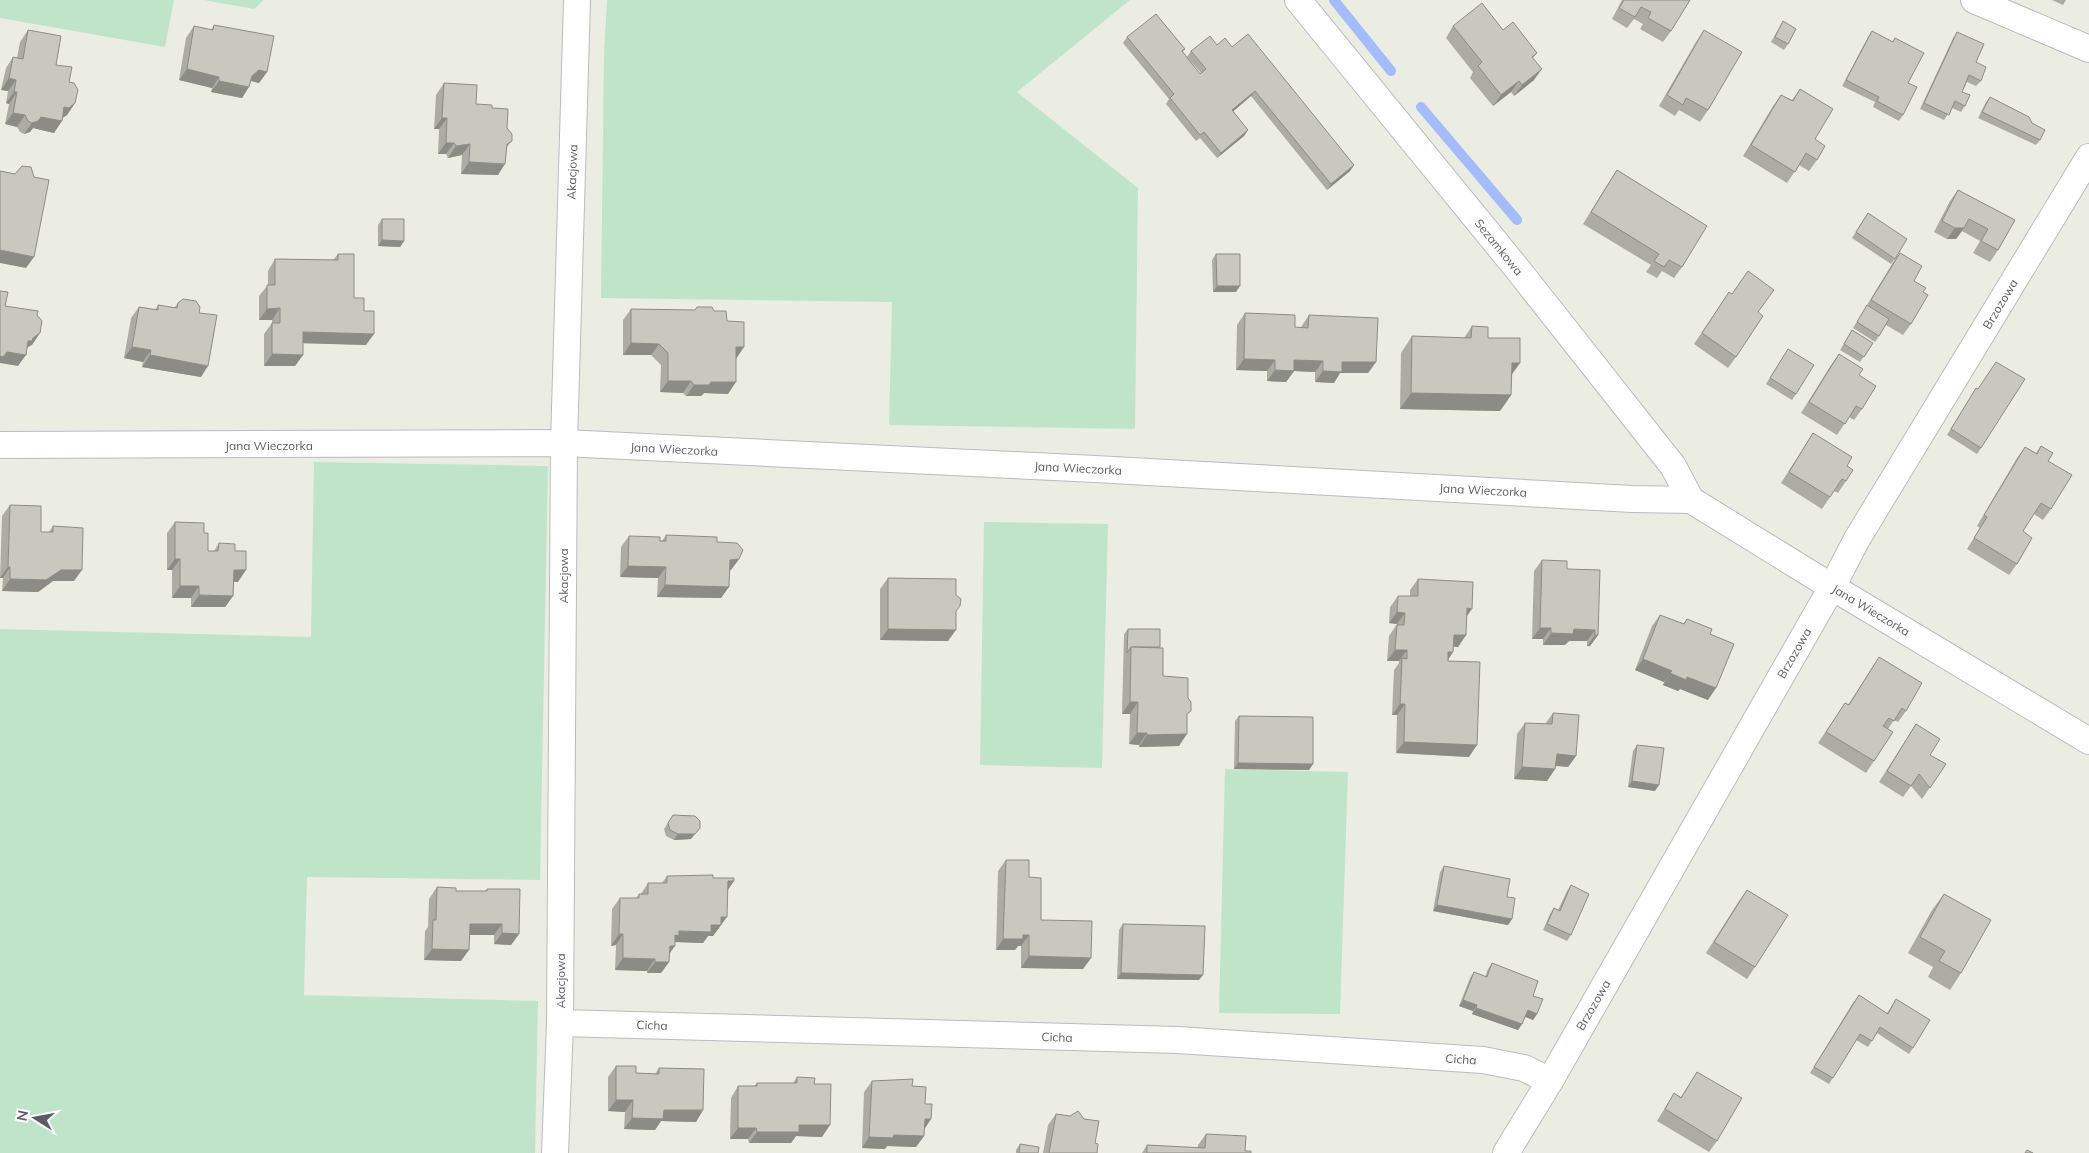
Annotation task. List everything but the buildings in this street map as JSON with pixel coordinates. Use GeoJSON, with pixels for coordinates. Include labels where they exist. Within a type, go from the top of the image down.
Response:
{"type":"FeatureCollection","features":[{"type":"Feature","properties":{"kind":"street","name":"Akacjowa"},"geometry":{"type":"LineString","coordinates":[[555,1153],[560,1023],[564,443],[577,0]]}},
{"type":"Feature","properties":{"kind":"street","name":"Sezamkowa"},"geometry":{"type":"LineString","coordinates":[[1298,0],[1519,271],[1661,450],[1673,466],[1691,500]]}},
{"type":"Feature","properties":{"kind":"street"},"geometry":{"type":"LineString","coordinates":[[1974,0],[2089,49]]}},
{"type":"Feature","properties":{"kind":"street","name":"Brzozowa"},"geometry":{"type":"LineString","coordinates":[[1506,1153],[1550,1081],[1832,587],[1857,539],[2089,157]]}},
{"type":"Feature","properties":{"kind":"street","name":"Jana Wieczorka"},"geometry":{"type":"LineString","coordinates":[[0,445],[564,443],[1095,469],[1632,499],[1691,500],[2089,741]]}},
{"type":"Feature","properties":{"kind":"street","name":"Cicha"},"geometry":{"type":"LineString","coordinates":[[560,1023],[1178,1040],[1483,1060],[1524,1068],[1550,1081]]}},
{"type":"Feature","properties":{"kind":"green space"},"geometry":{"type":"Polygon","coordinates":[[[0,0],[174,0],[165,47],[0,18],[0,0]]]}},
{"type":"Feature","properties":{"kind":"green space"},"geometry":{"type":"Polygon","coordinates":[[[204,0],[264,0],[254,9],[204,0]]]}},
{"type":"Feature","properties":{"kind":"green space"},"geometry":{"type":"Polygon","coordinates":[[[607,0],[1130,0],[1017,92],[1138,188],[1135,429],[889,425],[892,302],[601,298],[604,53],[607,0]]]}},
{"type":"Feature","properties":{"kind":"green space"},"geometry":{"type":"Polygon","coordinates":[[[314,462],[548,466],[540,880],[307,877],[304,995],[538,1001],[535,1153],[0,1153],[0,629],[311,637],[314,462]]]}},
{"type":"Feature","properties":{"kind":"green space"},"geometry":{"type":"Polygon","coordinates":[[[984,522],[1108,524],[1102,768],[980,765],[984,522]]]}},
{"type":"Feature","properties":{"kind":"green space"},"geometry":{"type":"Polygon","coordinates":[[[1225,769],[1348,772],[1340,1014],[1219,1013],[1225,769]]]}},
{"type":"Feature","properties":{"kind":"waterway"},"geometry":{"type":"LineString","coordinates":[[1334,0],[1391,71]]}},
{"type":"Feature","properties":{"kind":"waterway"},"geometry":{"type":"LineString","coordinates":[[1421,107],[1517,220]]}}]}
